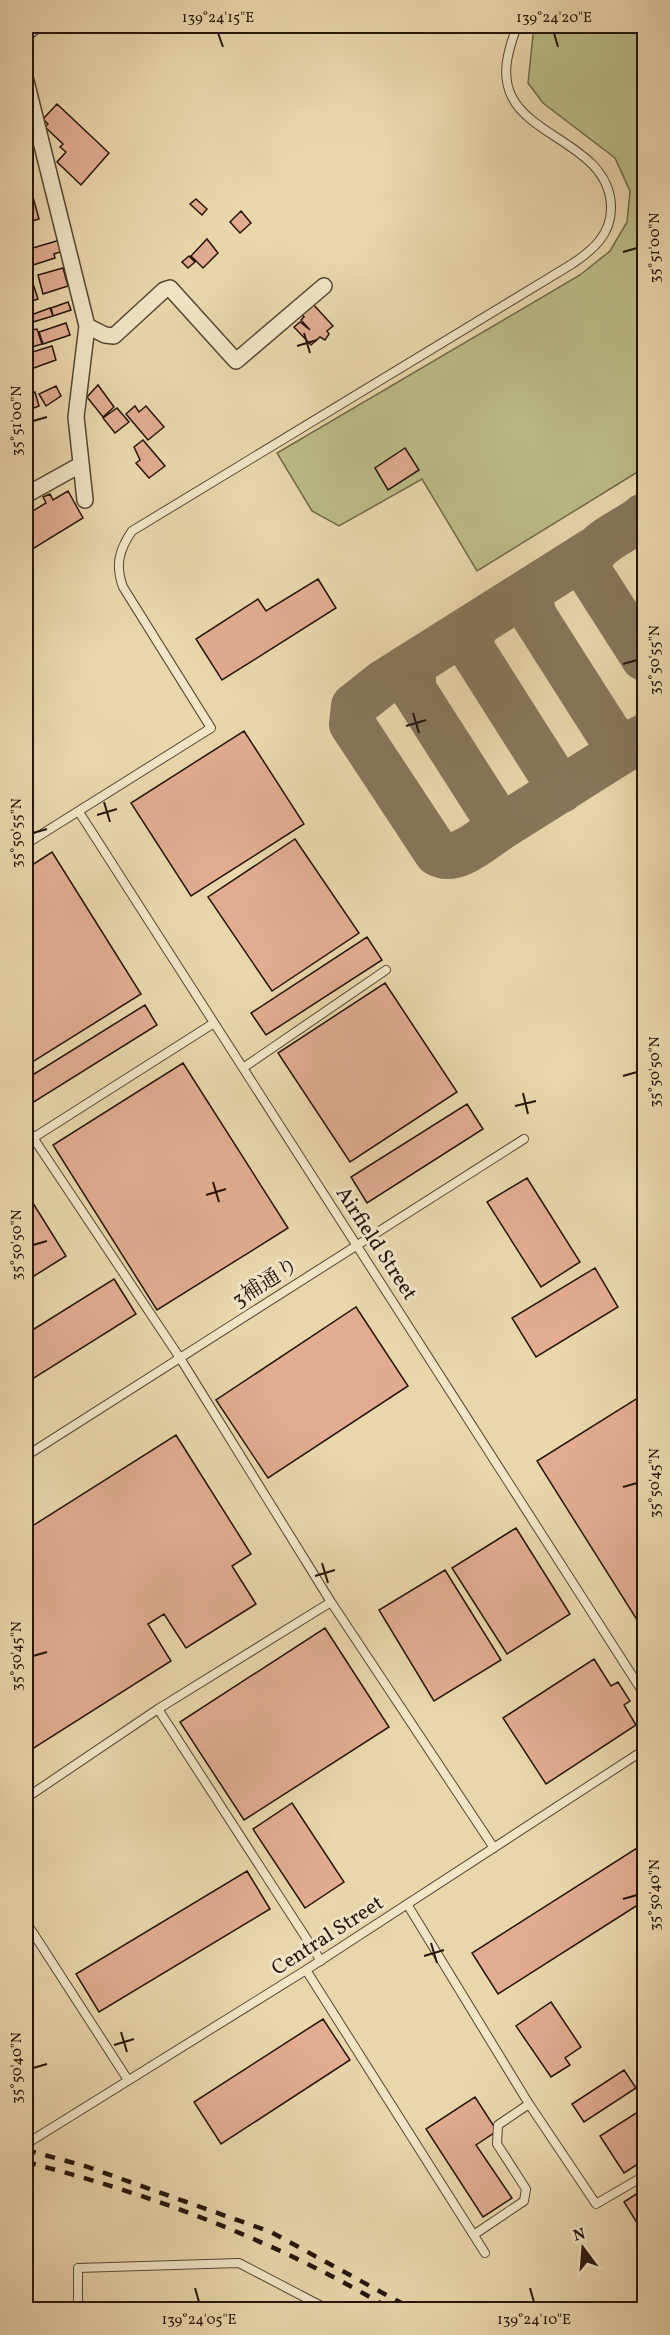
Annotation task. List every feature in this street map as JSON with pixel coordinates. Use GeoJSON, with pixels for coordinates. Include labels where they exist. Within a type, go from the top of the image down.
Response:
{"type":"FeatureCollection","features":[{"type":"Feature","properties":{"kind":"street"},"geometry":{"type":"LineString","coordinates":[[26,33],[34,26]]}},
{"type":"Feature","properties":{"kind":"street"},"geometry":{"type":"LineString","coordinates":[[26,81],[87,326],[76,417],[85,500]]}},
{"type":"Feature","properties":{"kind":"street"},"geometry":{"type":"LineString","coordinates":[[87,326],[105,335],[114,336],[164,290],[170,288],[236,362],[324,286]]}},
{"type":"Feature","properties":{"kind":"street"},"geometry":{"type":"LineString","coordinates":[[26,495],[80,465]]}},
{"type":"Feature","properties":{"kind":"lane"},"geometry":{"type":"LineString","coordinates":[[26,844],[211,728],[123,587],[118,573],[118,561],[123,543],[132,531],[572,264],[592,251],[604,236],[612,218],[611,196],[604,180],[592,164],[528,115],[512,98],[506,74],[508,50],[517,26]]}},
{"type":"Feature","properties":{"kind":"lane","name":"Airfield Street"},"geometry":{"type":"LineString","coordinates":[[79,812],[645,1694]]}},
{"type":"Feature","properties":{"kind":"lane"},"geometry":{"type":"LineString","coordinates":[[243,1068],[386,970]]}},
{"type":"Feature","properties":{"kind":"lane"},"geometry":{"type":"LineString","coordinates":[[33,1138],[214,1023]]}},
{"type":"Feature","properties":{"kind":"lane"},"geometry":{"type":"LineString","coordinates":[[26,1127],[180,1358],[330,1602],[494,1848]]}},
{"type":"Feature","properties":{"kind":"lane","name":"3補通り"},"geometry":{"type":"LineString","coordinates":[[26,1456],[524,1139]]}},
{"type":"Feature","properties":{"kind":"lane"},"geometry":{"type":"LineString","coordinates":[[26,1798],[158,1709],[330,1602]]}},
{"type":"Feature","properties":{"kind":"lane"},"geometry":{"type":"LineString","coordinates":[[158,1709],[321,1961]]}},
{"type":"Feature","properties":{"kind":"lane","name":"Central Street"},"geometry":{"type":"LineString","coordinates":[[26,2144],[321,1961],[645,1750]]}},
{"type":"Feature","properties":{"kind":"lane"},"geometry":{"type":"LineString","coordinates":[[407,1904],[529,2104],[596,2204],[645,2176]]}},
{"type":"Feature","properties":{"kind":"lane"},"geometry":{"type":"LineString","coordinates":[[26,1922],[128,2080]]}},
{"type":"Feature","properties":{"kind":"lane"},"geometry":{"type":"LineString","coordinates":[[306,1970],[485,2253]]}},
{"type":"Feature","properties":{"kind":"lane"},"geometry":{"type":"LineString","coordinates":[[475,2234],[524,2201],[526,2188],[497,2144],[498,2125],[529,2104]]}},
{"type":"Feature","properties":{"kind":"lane"},"geometry":{"type":"LineString","coordinates":[[78,2310],[78,2268],[239,2263],[329,2310]]}},
{"type":"Feature","properties":{"kind":"green space"},"geometry":{"type":"Polygon","coordinates":[[[534,26],[644,26],[644,468],[477,571],[422,479],[339,526],[312,511],[277,453],[580,275],[610,251],[627,222],[630,191],[615,158],[543,103],[528,83],[534,26]]]}},
{"type":"Feature","properties":{"kind":"building"},"geometry":{"type":"Polygon","coordinates":[[[57,104],[109,153],[81,185],[57,162],[66,152],[60,147],[63,144],[45,127],[48,124],[43,119],[57,104]]]}},
{"type":"Feature","properties":{"kind":"building"},"geometry":{"type":"Polygon","coordinates":[[[33,197],[39,219],[26,223],[26,199],[33,197]]]}},
{"type":"Feature","properties":{"kind":"building"},"geometry":{"type":"Polygon","coordinates":[[[196,199],[207,209],[202,215],[190,204],[196,199]]]}},
{"type":"Feature","properties":{"kind":"building"},"geometry":{"type":"Polygon","coordinates":[[[241,211],[251,223],[240,233],[230,222],[241,211]]]}},
{"type":"Feature","properties":{"kind":"building"},"geometry":{"type":"Polygon","coordinates":[[[207,239],[218,253],[203,268],[191,256],[207,239]]]}},
{"type":"Feature","properties":{"kind":"building"},"geometry":{"type":"Polygon","coordinates":[[[60,240],[63,251],[54,254],[55,258],[30,266],[26,250],[60,240]]]}},
{"type":"Feature","properties":{"kind":"building"},"geometry":{"type":"Polygon","coordinates":[[[189,256],[195,262],[188,268],[182,262],[189,256]]]}},
{"type":"Feature","properties":{"kind":"building"},"geometry":{"type":"Polygon","coordinates":[[[28,268],[38,299],[26,303],[26,269],[28,268]]]}},
{"type":"Feature","properties":{"kind":"building"},"geometry":{"type":"Polygon","coordinates":[[[63,268],[68,286],[43,294],[38,275],[63,268]]]}},
{"type":"Feature","properties":{"kind":"building"},"geometry":{"type":"Polygon","coordinates":[[[68,302],[71,310],[53,316],[51,308],[68,302]]]}},
{"type":"Feature","properties":{"kind":"building"},"geometry":{"type":"Polygon","coordinates":[[[312,303],[333,326],[327,331],[329,334],[325,340],[320,337],[311,345],[294,327],[300,322],[310,330],[301,320],[304,317],[301,313],[312,303]]]}},
{"type":"Feature","properties":{"kind":"building"},"geometry":{"type":"Polygon","coordinates":[[[50,308],[53,316],[33,322],[31,315],[50,308]]]}},
{"type":"Feature","properties":{"kind":"building"},"geometry":{"type":"Polygon","coordinates":[[[30,315],[32,330],[37,329],[42,344],[26,349],[26,316],[30,315]]]}},
{"type":"Feature","properties":{"kind":"building"},"geometry":{"type":"Polygon","coordinates":[[[66,323],[70,335],[43,344],[39,332],[66,323]]]}},
{"type":"Feature","properties":{"kind":"building"},"geometry":{"type":"Polygon","coordinates":[[[52,346],[56,360],[31,369],[26,354],[52,346]]]}},
{"type":"Feature","properties":{"kind":"building"},"geometry":{"type":"Polygon","coordinates":[[[98,385],[114,407],[103,417],[87,397],[98,385]]]}},
{"type":"Feature","properties":{"kind":"building"},"geometry":{"type":"Polygon","coordinates":[[[56,386],[61,396],[46,406],[39,394],[56,386]]]}},
{"type":"Feature","properties":{"kind":"building"},"geometry":{"type":"Polygon","coordinates":[[[35,392],[39,406],[26,411],[26,396],[35,392]]]}},
{"type":"Feature","properties":{"kind":"building"},"geometry":{"type":"Polygon","coordinates":[[[135,406],[139,412],[146,406],[164,427],[148,440],[126,414],[135,406]]]}},
{"type":"Feature","properties":{"kind":"building"},"geometry":{"type":"Polygon","coordinates":[[[117,408],[129,422],[115,433],[103,418],[117,408]]]}},
{"type":"Feature","properties":{"kind":"building"},"geometry":{"type":"Polygon","coordinates":[[[143,440],[165,466],[149,478],[136,463],[140,460],[134,447],[143,440]]]}},
{"type":"Feature","properties":{"kind":"building"},"geometry":{"type":"Polygon","coordinates":[[[405,448],[419,470],[388,490],[375,468],[405,448]]]}},
{"type":"Feature","properties":{"kind":"building"},"geometry":{"type":"Polygon","coordinates":[[[68,491],[83,518],[26,553],[26,515],[46,503],[43,497],[50,494],[53,500],[68,491]]]}},
{"type":"Feature","properties":{"kind":"building"},"geometry":{"type":"Polygon","coordinates":[[[318,579],[336,608],[222,680],[196,639],[258,599],[266,611],[318,579]]]}},
{"type":"Feature","properties":{"kind":"building"},"geometry":{"type":"Polygon","coordinates":[[[244,731],[304,824],[191,896],[131,803],[244,731]]]}},
{"type":"Feature","properties":{"kind":"building"},"geometry":{"type":"Polygon","coordinates":[[[295,839],[359,933],[272,991],[208,897],[295,839]]]}},
{"type":"Feature","properties":{"kind":"building"},"geometry":{"type":"Polygon","coordinates":[[[52,852],[141,994],[26,1066],[26,869],[52,852]]]}},
{"type":"Feature","properties":{"kind":"building"},"geometry":{"type":"Polygon","coordinates":[[[367,937],[382,960],[266,1035],[251,1013],[367,937]]]}},
{"type":"Feature","properties":{"kind":"building"},"geometry":{"type":"Polygon","coordinates":[[[385,983],[457,1092],[350,1162],[278,1053],[385,983]]]}},
{"type":"Feature","properties":{"kind":"building"},"geometry":{"type":"Polygon","coordinates":[[[145,1005],[157,1025],[29,1105],[26,1099],[26,1079],[145,1005]]]}},
{"type":"Feature","properties":{"kind":"building"},"geometry":{"type":"Polygon","coordinates":[[[183,1063],[288,1228],[157,1310],[53,1145],[183,1063]]]}},
{"type":"Feature","properties":{"kind":"building"},"geometry":{"type":"Polygon","coordinates":[[[467,1104],[483,1129],[367,1203],[351,1177],[467,1104]]]}},
{"type":"Feature","properties":{"kind":"building"},"geometry":{"type":"Polygon","coordinates":[[[527,1178],[580,1262],[541,1287],[487,1202],[527,1178]]]}},
{"type":"Feature","properties":{"kind":"building"},"geometry":{"type":"Polygon","coordinates":[[[26,1192],[66,1256],[26,1281],[26,1192]]]}},
{"type":"Feature","properties":{"kind":"building"},"geometry":{"type":"Polygon","coordinates":[[[595,1268],[618,1307],[536,1357],[512,1318],[595,1268]]]}},
{"type":"Feature","properties":{"kind":"building"},"geometry":{"type":"Polygon","coordinates":[[[114,1279],[136,1314],[26,1383],[26,1334],[114,1279]]]}},
{"type":"Feature","properties":{"kind":"building"},"geometry":{"type":"Polygon","coordinates":[[[356,1307],[408,1386],[268,1478],[216,1400],[356,1307]]]}},
{"type":"Feature","properties":{"kind":"building"},"geometry":{"type":"Polygon","coordinates":[[[644,1394],[644,1631],[537,1461],[644,1394]]]}},
{"type":"Feature","properties":{"kind":"building"},"geometry":{"type":"Polygon","coordinates":[[[176,1435],[251,1554],[232,1566],[256,1604],[186,1648],[164,1614],[148,1624],[171,1661],[26,1753],[26,1530],[176,1435]]]}},
{"type":"Feature","properties":{"kind":"building"},"geometry":{"type":"Polygon","coordinates":[[[516,1528],[570,1614],[507,1654],[452,1568],[516,1528]]]}},
{"type":"Feature","properties":{"kind":"building"},"geometry":{"type":"Polygon","coordinates":[[[445,1570],[501,1660],[434,1701],[379,1610],[445,1570]]]}},
{"type":"Feature","properties":{"kind":"building"},"geometry":{"type":"Polygon","coordinates":[[[325,1628],[389,1727],[244,1820],[180,1722],[325,1628]]]}},
{"type":"Feature","properties":{"kind":"building"},"geometry":{"type":"Polygon","coordinates":[[[594,1659],[611,1686],[618,1682],[630,1701],[624,1705],[636,1725],[546,1784],[503,1718],[594,1659]]]}},
{"type":"Feature","properties":{"kind":"building"},"geometry":{"type":"Polygon","coordinates":[[[292,1803],[344,1882],[305,1908],[253,1829],[292,1803]]]}},
{"type":"Feature","properties":{"kind":"building"},"geometry":{"type":"Polygon","coordinates":[[[637,1848],[644,1859],[644,1901],[498,1994],[472,1953],[637,1848]]]}},
{"type":"Feature","properties":{"kind":"building"},"geometry":{"type":"Polygon","coordinates":[[[247,1871],[270,1909],[99,2012],[76,1974],[247,1871]]]}},
{"type":"Feature","properties":{"kind":"building"},"geometry":{"type":"Polygon","coordinates":[[[551,2002],[581,2047],[565,2058],[570,2065],[551,2077],[516,2026],[551,2002]]]}},
{"type":"Feature","properties":{"kind":"building"},"geometry":{"type":"Polygon","coordinates":[[[323,2019],[350,2060],[221,2144],[194,2102],[323,2019]]]}},
{"type":"Feature","properties":{"kind":"building"},"geometry":{"type":"Polygon","coordinates":[[[624,2070],[636,2088],[584,2122],[572,2104],[624,2070]]]}},
{"type":"Feature","properties":{"kind":"building"},"geometry":{"type":"Polygon","coordinates":[[[475,2097],[497,2131],[476,2145],[512,2198],[483,2217],[426,2129],[475,2097]]]}},
{"type":"Feature","properties":{"kind":"building"},"geometry":{"type":"Polygon","coordinates":[[[644,2108],[644,2160],[624,2173],[600,2136],[644,2108]]]}},
{"type":"Feature","properties":{"kind":"building"},"geometry":{"type":"Polygon","coordinates":[[[644,2189],[644,2234],[624,2202],[644,2189]]]}},
{"type":"Feature","properties":{"kind":"taxiway"},"geometry":{"type":"LineString","coordinates":[[644,516],[599,547],[590,564],[591,575],[644,658]]}},
{"type":"Feature","properties":{"kind":"taxiway"},"geometry":{"type":"LineString","coordinates":[[501,827],[461,853],[445,856],[437,853],[352,724],[354,706],[383,683],[594,550]]}},
{"type":"Feature","properties":{"kind":"taxiway"},"geometry":{"type":"LineString","coordinates":[[536,587],[530,601],[534,616],[609,734],[617,740],[626,742],[644,737]]}},
{"type":"Feature","properties":{"kind":"taxiway"},"geometry":{"type":"LineString","coordinates":[[477,624],[470,640],[471,648],[561,790]]}},
{"type":"Feature","properties":{"kind":"taxiway"},"geometry":{"type":"LineString","coordinates":[[417,662],[413,672],[413,689],[501,827],[644,737]]}},
{"type":"Feature","properties":{"kind":"railway"},"geometry":{"type":"LineString","coordinates":[[26,2150],[85,2166],[271,2232],[414,2310]]}},
{"type":"Feature","properties":{"kind":"railway"},"geometry":{"type":"LineString","coordinates":[[26,2162],[121,2189],[214,2222],[304,2262],[392,2310]]}}]}
